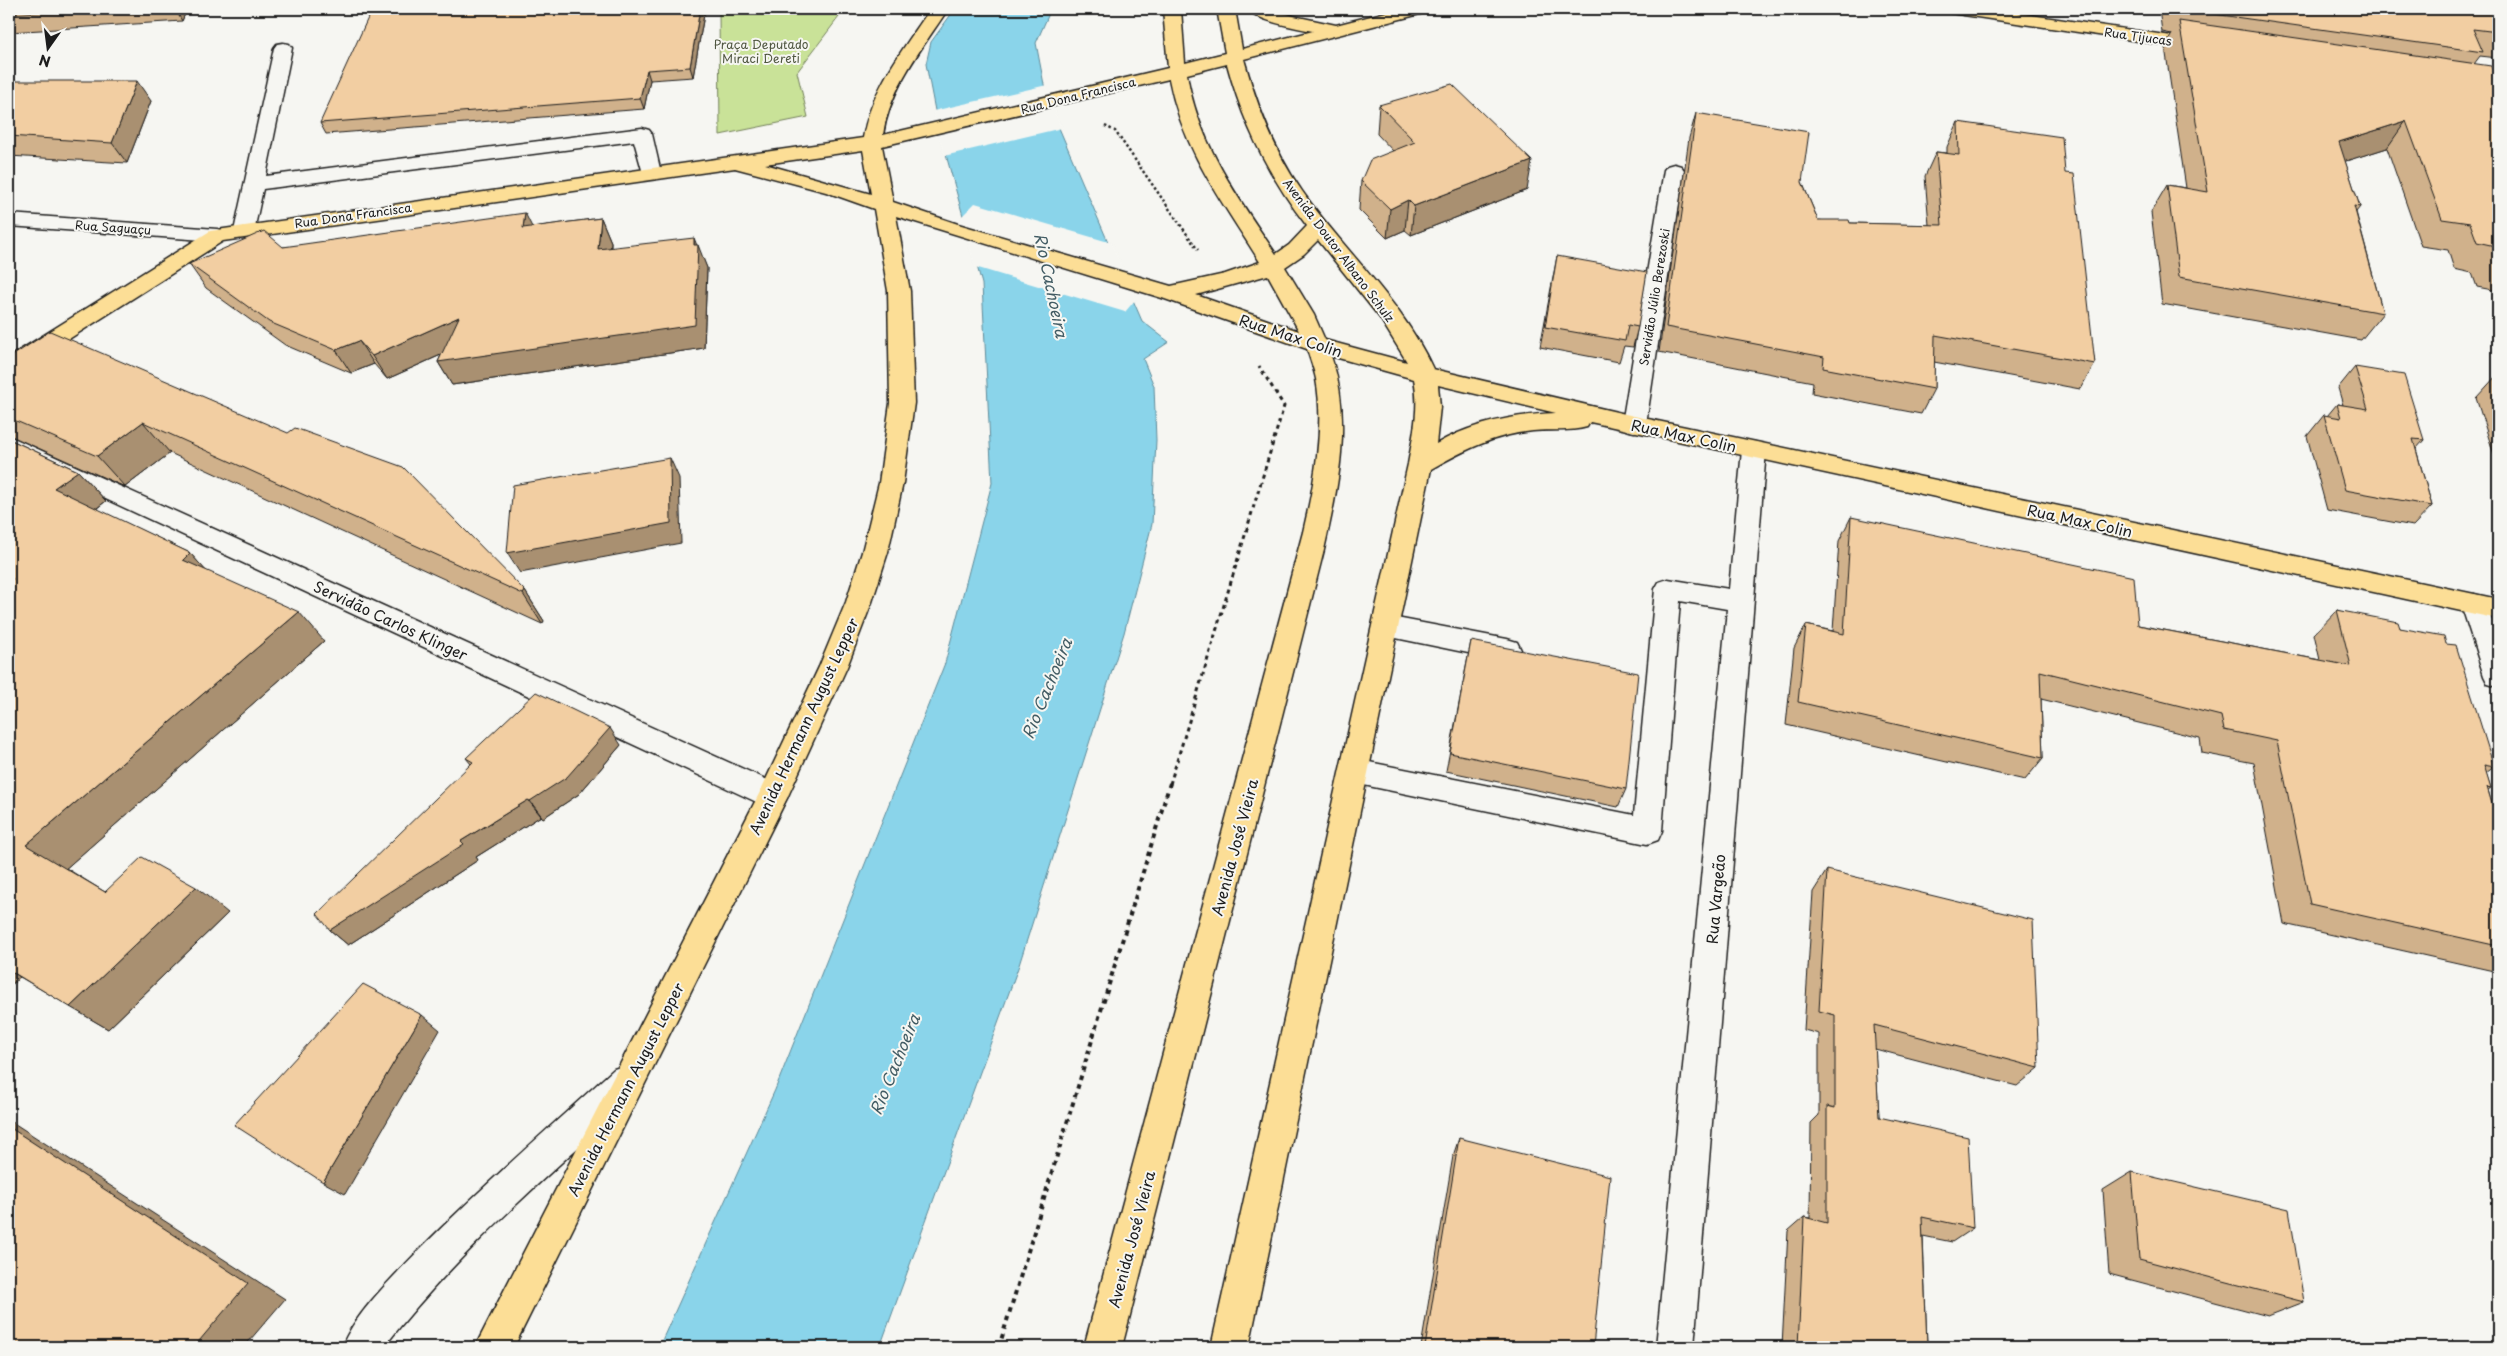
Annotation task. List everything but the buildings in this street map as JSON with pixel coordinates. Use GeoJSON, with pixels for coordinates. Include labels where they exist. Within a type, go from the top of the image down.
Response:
{"type":"FeatureCollection","features":[{"type":"Feature","properties":{"kind":"main road","name":"Avenida Hermann August Lepper"},"geometry":{"type":"LineString","coordinates":[[494,1347],[773,796],[833,667],[860,602],[875,552],[891,483],[902,403],[899,291],[872,143],[876,118],[886,91],[939,9]]}},
{"type":"Feature","properties":{"kind":"main road"},"geometry":{"type":"LineString","coordinates":[[1172,9],[1177,71],[1188,116],[1199,145],[1272,264],[1289,288],[1314,344]]}},
{"type":"Feature","properties":{"kind":"main road","name":"Avenida Doutor Albano Schulz"},"geometry":{"type":"LineString","coordinates":[[1226,9],[1234,56],[1258,131],[1288,186],[1383,306],[1410,347],[1424,374]]}},
{"type":"Feature","properties":{"kind":"main road"},"geometry":{"type":"LineString","coordinates":[[1257,9],[1296,23],[1340,29]]}},
{"type":"Feature","properties":{"kind":"main road","name":"Rua Dona Francisca"},"geometry":{"type":"LineString","coordinates":[[9,366],[217,235],[872,143],[1072,97],[1418,9]]}},
{"type":"Feature","properties":{"kind":"main road","name":"Rua Tijucas"},"geometry":{"type":"LineString","coordinates":[[1956,9],[2222,48]]}},
{"type":"Feature","properties":{"kind":"main road","name":"Rua Dona Francisca"},"geometry":{"type":"LineString","coordinates":[[734,162],[792,176],[883,206]]}},
{"type":"Feature","properties":{"kind":"main road","name":"Rua Max Colin"},"geometry":{"type":"LineString","coordinates":[[883,206],[1170,293],[1314,344],[1424,374],[1629,423],[2486,607]]}},
{"type":"Feature","properties":{"kind":"main road"},"geometry":{"type":"LineString","coordinates":[[1170,293],[1244,276],[1272,264],[1289,256],[1304,243],[1318,226]]}},
{"type":"Feature","properties":{"kind":"main road","name":"Avenida José Vieira"},"geometry":{"type":"LineString","coordinates":[[1103,1347],[1324,497],[1330,446],[1330,412],[1327,378],[1314,344]]}},
{"type":"Feature","properties":{"kind":"main road"},"geometry":{"type":"LineString","coordinates":[[1230,1347],[1420,464],[1427,427],[1428,404],[1424,374]]}},
{"type":"Feature","properties":{"kind":"main road"},"geometry":{"type":"LineString","coordinates":[[1420,464],[1465,439],[1504,427],[1550,421],[1629,423]]}},
{"type":"Feature","properties":{"kind":"street"},"geometry":{"type":"LineString","coordinates":[[244,231],[283,48]]}},
{"type":"Feature","properties":{"kind":"street"},"geometry":{"type":"LineString","coordinates":[[254,184],[642,134],[651,173]]}},
{"type":"Feature","properties":{"kind":"street","name":"Servidão Júlio Berezoski"},"geometry":{"type":"LineString","coordinates":[[1629,423],[1674,170]]}},
{"type":"Feature","properties":{"kind":"street","name":"Rua Saguaçu"},"geometry":{"type":"LineString","coordinates":[[9,220],[217,235]]}},
{"type":"Feature","properties":{"kind":"street","name":"Servidão Carlos Klinger"},"geometry":{"type":"LineString","coordinates":[[9,444],[773,796]]}},
{"type":"Feature","properties":{"kind":"street","name":"Rua Vargeão"},"geometry":{"type":"LineString","coordinates":[[1675,1347],[1754,450]]}},
{"type":"Feature","properties":{"kind":"street"},"geometry":{"type":"LineString","coordinates":[[1354,771],[1648,831],[1668,589],[1740,601]]}},
{"type":"Feature","properties":{"kind":"street"},"geometry":{"type":"LineString","coordinates":[[2486,607],[2498,676]]}},
{"type":"Feature","properties":{"kind":"street"},"geometry":{"type":"LineString","coordinates":[[1386,626],[1528,654]]}},
{"type":"Feature","properties":{"kind":"street"},"geometry":{"type":"LineString","coordinates":[[1632,675],[1661,680]]}},
{"type":"Feature","properties":{"kind":"street"},"geometry":{"type":"LineString","coordinates":[[361,1347],[404,1290],[481,1213],[631,1077]]}},
{"type":"Feature","properties":{"kind":"path"},"geometry":{"type":"LineString","coordinates":[[1101,124],[1115,131],[1196,244],[1210,285]]}},
{"type":"Feature","properties":{"kind":"path"},"geometry":{"type":"LineString","coordinates":[[999,1347],[1284,406],[1226,314]]}},
{"type":"Feature","properties":{"kind":"green space","name":"Praça Deputado Miraci Dereti"},"geometry":{"type":"Polygon","coordinates":[[[719,9],[845,9],[797,72],[808,117],[720,135],[719,9]]]}},
{"type":"Feature","properties":{"kind":"water","name":"Rio Cachoeira"},"geometry":{"type":"Polygon","coordinates":[[[955,9],[1051,9],[1036,43],[1047,100],[1142,321],[1169,342],[1143,359],[1154,386],[1156,440],[1152,524],[1124,633],[1019,965],[880,1347],[659,1347],[775,1090],[945,663],[992,483],[982,284],[938,126],[926,64],[931,42],[955,9]]]}},
{"type":"Feature","properties":{"kind":"pier"},"geometry":{"type":"Polygon","coordinates":[[[1047,85],[1050,99],[1062,128],[944,156],[933,111],[1047,85]]]}},
{"type":"Feature","properties":{"kind":"pier"},"geometry":{"type":"Polygon","coordinates":[[[975,203],[1112,243],[1136,299],[1125,312],[975,267],[961,217],[975,203]]]}}]}
